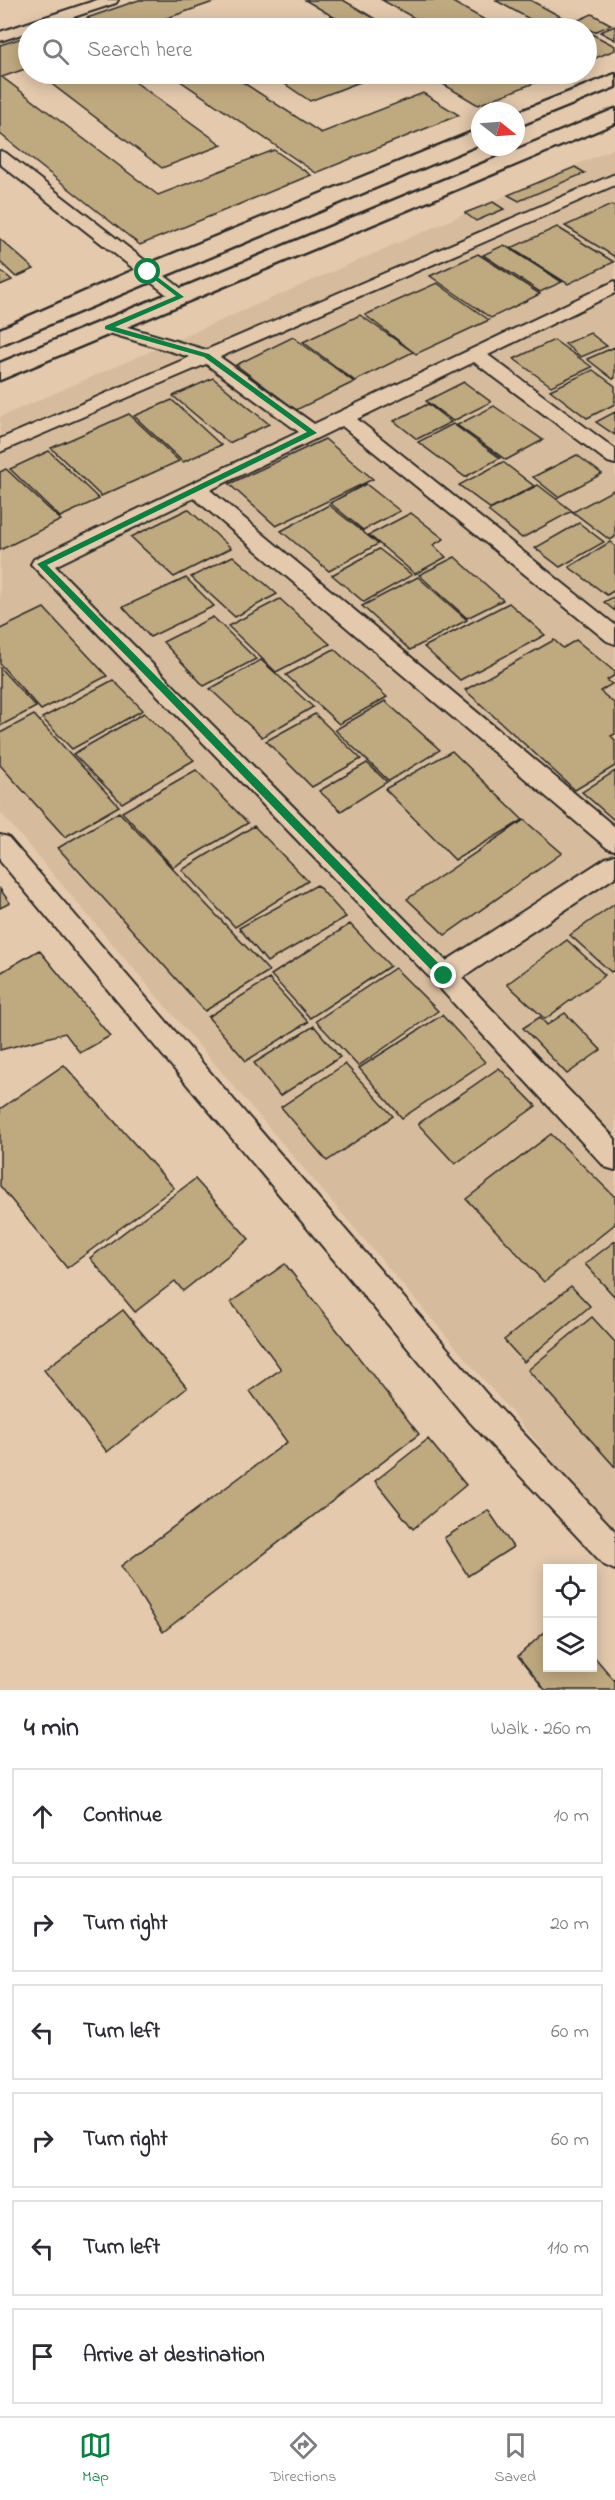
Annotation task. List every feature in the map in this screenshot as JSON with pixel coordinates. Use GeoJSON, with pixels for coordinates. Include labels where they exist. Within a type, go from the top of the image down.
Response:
{"type":"FeatureCollection","features":[{"type":"Feature","properties":{"kind":"main road"},"geometry":{"type":"LineString","coordinates":[[525,117],[615,80]]}},
{"type":"Feature","properties":{"kind":"main road"},"geometry":{"type":"LineString","coordinates":[[0,372],[615,115]]}},
{"type":"Feature","properties":{"kind":"main road"},"geometry":{"type":"LineString","coordinates":[[0,338],[148,272],[471,140]]}},
{"type":"Feature","properties":{"kind":"lane"},"geometry":{"type":"LineString","coordinates":[[57,18],[111,0]]}},
{"type":"Feature","properties":{"kind":"lane"},"geometry":{"type":"LineString","coordinates":[[0,37],[18,31]]}},
{"type":"Feature","properties":{"kind":"lane"},"geometry":{"type":"LineString","coordinates":[[0,156],[181,297]]}},
{"type":"Feature","properties":{"kind":"lane"},"geometry":{"type":"LineString","coordinates":[[0,446],[615,180]]}},
{"type":"Feature","properties":{"kind":"lane"},"geometry":{"type":"LineString","coordinates":[[610,295],[475,354],[41,564],[444,976],[615,1158]]}},
{"type":"Feature","properties":{"kind":"lane"},"geometry":{"type":"LineString","coordinates":[[108,327],[207,356],[313,433]]}},
{"type":"Feature","properties":{"kind":"lane"},"geometry":{"type":"LineString","coordinates":[[475,354],[615,458]]}},
{"type":"Feature","properties":{"kind":"lane"},"geometry":{"type":"LineString","coordinates":[[344,418],[615,636]]}},
{"type":"Feature","properties":{"kind":"lane"},"geometry":{"type":"LineString","coordinates":[[196,489],[615,841]]}},
{"type":"Feature","properties":{"kind":"lane"},"geometry":{"type":"LineString","coordinates":[[0,844],[478,1409],[615,1554]]}},
{"type":"Feature","properties":{"kind":"lane"},"geometry":{"type":"LineString","coordinates":[[444,976],[615,865]]}},
{"type":"Feature","properties":{"kind":"shaded area"},"geometry":{"type":"Polygon","coordinates":[[[615,148],[615,1534],[0,812],[0,417],[615,148]]]}},
{"type":"Feature","properties":{"kind":"building"},"geometry":{"type":"Polygon","coordinates":[[[139,0],[219,0],[167,18],[87,18],[139,0]]]}},
{"type":"Feature","properties":{"kind":"building"},"geometry":{"type":"Polygon","coordinates":[[[305,0],[343,0],[374,18],[335,18],[305,0]]]}},
{"type":"Feature","properties":{"kind":"building"},"geometry":{"type":"Polygon","coordinates":[[[382,0],[449,0],[482,18],[414,18],[382,0]]]}},
{"type":"Feature","properties":{"kind":"building"},"geometry":{"type":"Polygon","coordinates":[[[495,0],[530,0],[563,18],[528,18],[495,0]]]}},
{"type":"Feature","properties":{"kind":"building"},"geometry":{"type":"Polygon","coordinates":[[[592,14],[612,25],[597,31],[597,18],[583,18],[592,14]]]}},
{"type":"Feature","properties":{"kind":"building"},"geometry":{"type":"Polygon","coordinates":[[[615,26],[615,40],[600,32],[615,26]]]}},
{"type":"Feature","properties":{"kind":"building"},"geometry":{"type":"Polygon","coordinates":[[[597,37],[615,46],[615,50],[597,57],[597,37]]]}},
{"type":"Feature","properties":{"kind":"building"},"geometry":{"type":"Polygon","coordinates":[[[18,39],[18,71],[2,77],[158,195],[274,150],[311,175],[140,245],[0,134],[0,45],[18,39]]]}},
{"type":"Feature","properties":{"kind":"building"},"geometry":{"type":"Polygon","coordinates":[[[52,84],[138,84],[222,145],[162,168],[52,84]]]}},
{"type":"Feature","properties":{"kind":"building"},"geometry":{"type":"Polygon","coordinates":[[[185,84],[245,84],[321,133],[423,93],[459,115],[316,173],[185,84]]]}},
{"type":"Feature","properties":{"kind":"building"},"geometry":{"type":"Polygon","coordinates":[[[285,84],[355,84],[310,101],[285,84]]]}},
{"type":"Feature","properties":{"kind":"building"},"geometry":{"type":"Polygon","coordinates":[[[443,84],[532,84],[486,102],[473,102],[443,84]]]}},
{"type":"Feature","properties":{"kind":"building"},"geometry":{"type":"Polygon","coordinates":[[[575,167],[585,173],[519,201],[508,195],[575,167]]]}},
{"type":"Feature","properties":{"kind":"building"},"geometry":{"type":"Polygon","coordinates":[[[493,202],[504,209],[476,221],[465,213],[493,202]]]}},
{"type":"Feature","properties":{"kind":"building"},"geometry":{"type":"Polygon","coordinates":[[[611,205],[615,207],[615,257],[565,226],[611,205]]]}},
{"type":"Feature","properties":{"kind":"building"},"geometry":{"type":"Polygon","coordinates":[[[557,227],[614,262],[568,284],[511,248],[557,227]]]}},
{"type":"Feature","properties":{"kind":"building"},"geometry":{"type":"Polygon","coordinates":[[[0,239],[34,269],[16,277],[0,262],[0,239]]]}},
{"type":"Feature","properties":{"kind":"building"},"geometry":{"type":"Polygon","coordinates":[[[504,245],[562,282],[540,292],[483,255],[504,245]]]}},
{"type":"Feature","properties":{"kind":"building"},"geometry":{"type":"Polygon","coordinates":[[[478,254],[540,294],[491,318],[430,276],[478,254]]]}},
{"type":"Feature","properties":{"kind":"building"},"geometry":{"type":"Polygon","coordinates":[[[0,270],[12,280],[0,285],[0,270]]]}},
{"type":"Feature","properties":{"kind":"building"},"geometry":{"type":"Polygon","coordinates":[[[437,283],[489,320],[416,354],[365,315],[437,283]]]}},
{"type":"Feature","properties":{"kind":"building"},"geometry":{"type":"Polygon","coordinates":[[[360,315],[413,352],[355,381],[303,342],[360,315]]]}},
{"type":"Feature","properties":{"kind":"building"},"geometry":{"type":"Polygon","coordinates":[[[590,333],[607,346],[581,357],[565,344],[590,333]]]}},
{"type":"Feature","properties":{"kind":"building"},"geometry":{"type":"Polygon","coordinates":[[[293,337],[354,382],[296,410],[236,365],[293,337]]]}},
{"type":"Feature","properties":{"kind":"building"},"geometry":{"type":"Polygon","coordinates":[[[554,340],[592,367],[551,386],[514,359],[554,340]]]}},
{"type":"Feature","properties":{"kind":"building"},"geometry":{"type":"Polygon","coordinates":[[[615,347],[615,378],[613,379],[587,359],[615,347]]]}},
{"type":"Feature","properties":{"kind":"building"},"geometry":{"type":"Polygon","coordinates":[[[593,370],[615,386],[615,404],[587,418],[550,390],[593,370]]]}},
{"type":"Feature","properties":{"kind":"building"},"geometry":{"type":"Polygon","coordinates":[[[213,378],[269,424],[229,443],[173,396],[213,378]]]}},
{"type":"Feature","properties":{"kind":"building"},"geometry":{"type":"Polygon","coordinates":[[[464,382],[491,402],[453,421],[426,401],[464,382]]]}},
{"type":"Feature","properties":{"kind":"building"},"geometry":{"type":"Polygon","coordinates":[[[172,400],[221,445],[183,462],[134,416],[172,400]]]}},
{"type":"Feature","properties":{"kind":"building"},"geometry":{"type":"Polygon","coordinates":[[[428,404],[451,422],[417,439],[394,421],[428,404]]]}},
{"type":"Feature","properties":{"kind":"building"},"geometry":{"type":"Polygon","coordinates":[[[494,406],[543,440],[506,460],[457,425],[494,406]]]}},
{"type":"Feature","properties":{"kind":"building"},"geometry":{"type":"Polygon","coordinates":[[[615,412],[615,435],[596,422],[615,412]]]}},
{"type":"Feature","properties":{"kind":"building"},"geometry":{"type":"Polygon","coordinates":[[[129,414],[179,461],[101,496],[51,448],[129,414]]]}},
{"type":"Feature","properties":{"kind":"building"},"geometry":{"type":"Polygon","coordinates":[[[453,424],[500,458],[465,477],[418,442],[453,424]]]}},
{"type":"Feature","properties":{"kind":"building"},"geometry":{"type":"Polygon","coordinates":[[[325,439],[373,479],[276,526],[229,484],[325,439]]]}},
{"type":"Feature","properties":{"kind":"building"},"geometry":{"type":"Polygon","coordinates":[[[49,451],[99,499],[60,517],[10,469],[49,451]]]}},
{"type":"Feature","properties":{"kind":"building"},"geometry":{"type":"Polygon","coordinates":[[[577,455],[602,474],[558,497],[533,477],[577,455]]]}},
{"type":"Feature","properties":{"kind":"building"},"geometry":{"type":"Polygon","coordinates":[[[503,462],[534,486],[491,509],[459,485],[503,462]]]}},
{"type":"Feature","properties":{"kind":"building"},"geometry":{"type":"Polygon","coordinates":[[[6,469],[61,520],[0,550],[0,472],[6,469]]]}},
{"type":"Feature","properties":{"kind":"building"},"geometry":{"type":"Polygon","coordinates":[[[366,484],[400,511],[363,530],[330,503],[366,484]]]}},
{"type":"Feature","properties":{"kind":"building"},"geometry":{"type":"Polygon","coordinates":[[[538,485],[572,511],[522,538],[488,511],[538,485]]]}},
{"type":"Feature","properties":{"kind":"building"},"geometry":{"type":"Polygon","coordinates":[[[615,489],[615,537],[610,540],[573,512],[615,489]]]}},
{"type":"Feature","properties":{"kind":"building"},"geometry":{"type":"Polygon","coordinates":[[[329,505],[378,544],[329,571],[281,531],[329,505]]]}},
{"type":"Feature","properties":{"kind":"building"},"geometry":{"type":"Polygon","coordinates":[[[188,509],[231,548],[174,577],[131,537],[188,509]]]}},
{"type":"Feature","properties":{"kind":"building"},"geometry":{"type":"Polygon","coordinates":[[[411,513],[444,539],[433,545],[446,557],[415,574],[369,535],[411,513]]]}},
{"type":"Feature","properties":{"kind":"building"},"geometry":{"type":"Polygon","coordinates":[[[579,523],[604,542],[560,567],[535,548],[579,523]]]}},
{"type":"Feature","properties":{"kind":"building"},"geometry":{"type":"Polygon","coordinates":[[[610,542],[615,546],[615,590],[607,595],[569,567],[610,542]]]}},
{"type":"Feature","properties":{"kind":"building"},"geometry":{"type":"Polygon","coordinates":[[[379,549],[412,575],[364,602],[332,575],[379,549]]]}},
{"type":"Feature","properties":{"kind":"building"},"geometry":{"type":"Polygon","coordinates":[[[233,556],[277,594],[235,617],[191,577],[233,556]]]}},
{"type":"Feature","properties":{"kind":"building"},"geometry":{"type":"Polygon","coordinates":[[[455,557],[503,600],[467,618],[419,575],[455,557]]]}},
{"type":"Feature","properties":{"kind":"building"},"geometry":{"type":"Polygon","coordinates":[[[418,577],[467,620],[410,650],[362,606],[418,577]]]}},
{"type":"Feature","properties":{"kind":"building"},"geometry":{"type":"Polygon","coordinates":[[[186,578],[214,606],[150,637],[123,607],[186,578]]]}},
{"type":"Feature","properties":{"kind":"building"},"geometry":{"type":"Polygon","coordinates":[[[615,596],[615,611],[604,602],[615,596]]]}},
{"type":"Feature","properties":{"kind":"building"},"geometry":{"type":"Polygon","coordinates":[[[280,599],[330,644],[276,672],[228,626],[280,599]]]}},
{"type":"Feature","properties":{"kind":"building"},"geometry":{"type":"Polygon","coordinates":[[[509,603],[545,635],[460,680],[424,647],[509,603]]]}},
{"type":"Feature","properties":{"kind":"building"},"geometry":{"type":"Polygon","coordinates":[[[44,608],[107,676],[41,710],[0,664],[0,629],[44,608]]]}},
{"type":"Feature","properties":{"kind":"building"},"geometry":{"type":"Polygon","coordinates":[[[213,617],[256,659],[204,686],[163,642],[213,617]]]}},
{"type":"Feature","properties":{"kind":"building"},"geometry":{"type":"Polygon","coordinates":[[[554,640],[563,648],[576,640],[615,672],[615,675],[607,680],[612,684],[600,691],[615,704],[615,734],[611,736],[615,740],[615,766],[575,790],[465,690],[554,640]]]}},
{"type":"Feature","properties":{"kind":"building"},"geometry":{"type":"Polygon","coordinates":[[[334,649],[387,697],[339,724],[286,675],[334,649]]]}},
{"type":"Feature","properties":{"kind":"building"},"geometry":{"type":"Polygon","coordinates":[[[261,660],[313,707],[262,737],[210,689],[261,660]]]}},
{"type":"Feature","properties":{"kind":"building"},"geometry":{"type":"Polygon","coordinates":[[[0,668],[36,707],[0,726],[0,668]]]}},
{"type":"Feature","properties":{"kind":"building"},"geometry":{"type":"Polygon","coordinates":[[[113,680],[143,710],[72,749],[42,718],[113,680]]]}},
{"type":"Feature","properties":{"kind":"building"},"geometry":{"type":"Polygon","coordinates":[[[385,701],[440,750],[389,781],[335,730],[385,701]]]}},
{"type":"Feature","properties":{"kind":"building"},"geometry":{"type":"Polygon","coordinates":[[[144,713],[194,760],[122,803],[73,754],[144,713]]]}},
{"type":"Feature","properties":{"kind":"building"},"geometry":{"type":"Polygon","coordinates":[[[315,714],[361,759],[312,787],[266,741],[315,714]]]}},
{"type":"Feature","properties":{"kind":"building"},"geometry":{"type":"Polygon","coordinates":[[[34,715],[119,806],[65,837],[0,765],[0,733],[34,715]]]}},
{"type":"Feature","properties":{"kind":"building"},"geometry":{"type":"Polygon","coordinates":[[[452,751],[523,820],[455,860],[385,789],[452,751]]]}},
{"type":"Feature","properties":{"kind":"building"},"geometry":{"type":"Polygon","coordinates":[[[367,763],[387,782],[341,811],[319,791],[367,763]]]}},
{"type":"Feature","properties":{"kind":"building"},"geometry":{"type":"Polygon","coordinates":[[[196,770],[248,823],[173,867],[122,812],[196,770]]]}},
{"type":"Feature","properties":{"kind":"building"},"geometry":{"type":"Polygon","coordinates":[[[615,771],[615,820],[614,820],[582,792],[615,771]]]}},
{"type":"Feature","properties":{"kind":"building"},"geometry":{"type":"Polygon","coordinates":[[[119,812],[269,971],[205,1011],[58,848],[119,812]]]}},
{"type":"Feature","properties":{"kind":"building"},"geometry":{"type":"Polygon","coordinates":[[[524,820],[562,853],[445,935],[407,899],[524,820]]]}},
{"type":"Feature","properties":{"kind":"building"},"geometry":{"type":"Polygon","coordinates":[[[254,826],[308,881],[235,927],[182,870],[254,826]]]}},
{"type":"Feature","properties":{"kind":"building"},"geometry":{"type":"Polygon","coordinates":[[[317,885],[346,917],[267,962],[239,928],[317,885]]]}},
{"type":"Feature","properties":{"kind":"building"},"geometry":{"type":"Polygon","coordinates":[[[0,889],[10,903],[0,908],[0,889]]]}},
{"type":"Feature","properties":{"kind":"building"},"geometry":{"type":"Polygon","coordinates":[[[615,904],[615,969],[611,972],[570,935],[615,904]]]}},
{"type":"Feature","properties":{"kind":"building"},"geometry":{"type":"Polygon","coordinates":[[[350,924],[390,966],[310,1018],[271,975],[350,924]]]}},
{"type":"Feature","properties":{"kind":"building"},"geometry":{"type":"Polygon","coordinates":[[[567,940],[605,975],[545,1019],[507,984],[567,940]]]}},
{"type":"Feature","properties":{"kind":"building"},"geometry":{"type":"Polygon","coordinates":[[[39,950],[110,1036],[80,1053],[65,1033],[0,1050],[0,973],[39,950]]]}},
{"type":"Feature","properties":{"kind":"building"},"geometry":{"type":"Polygon","coordinates":[[[395,968],[438,1011],[358,1066],[316,1021],[395,968]]]}},
{"type":"Feature","properties":{"kind":"building"},"geometry":{"type":"Polygon","coordinates":[[[269,979],[308,1022],[246,1061],[208,1017],[269,979]]]}},
{"type":"Feature","properties":{"kind":"building"},"geometry":{"type":"Polygon","coordinates":[[[565,1013],[601,1050],[567,1074],[523,1028],[540,1017],[547,1025],[565,1013]]]}},
{"type":"Feature","properties":{"kind":"building"},"geometry":{"type":"Polygon","coordinates":[[[442,1015],[485,1062],[402,1118],[359,1068],[442,1015]]]}},
{"type":"Feature","properties":{"kind":"building"},"geometry":{"type":"Polygon","coordinates":[[[314,1026],[340,1057],[280,1096],[254,1063],[314,1026]]]}},
{"type":"Feature","properties":{"kind":"building"},"geometry":{"type":"Polygon","coordinates":[[[345,1064],[393,1116],[327,1161],[281,1107],[345,1064]]]}},
{"type":"Feature","properties":{"kind":"building"},"geometry":{"type":"Polygon","coordinates":[[[64,1065],[174,1188],[67,1268],[0,1186],[0,1109],[64,1065]]]}},
{"type":"Feature","properties":{"kind":"building"},"geometry":{"type":"Polygon","coordinates":[[[499,1068],[536,1106],[455,1164],[418,1124],[499,1068]]]}},
{"type":"Feature","properties":{"kind":"building"},"geometry":{"type":"Polygon","coordinates":[[[551,1134],[615,1197],[615,1224],[544,1282],[466,1199],[551,1134]]]}},
{"type":"Feature","properties":{"kind":"building"},"geometry":{"type":"Polygon","coordinates":[[[195,1179],[249,1239],[183,1291],[175,1281],[135,1312],[90,1258],[195,1179]]]}},
{"type":"Feature","properties":{"kind":"building"},"geometry":{"type":"Polygon","coordinates":[[[615,1241],[615,1297],[585,1264],[615,1241]]]}},
{"type":"Feature","properties":{"kind":"building"},"geometry":{"type":"Polygon","coordinates":[[[285,1264],[419,1434],[163,1632],[121,1566],[287,1442],[250,1391],[281,1369],[231,1302],[285,1264]]]}},
{"type":"Feature","properties":{"kind":"building"},"geometry":{"type":"Polygon","coordinates":[[[571,1286],[590,1306],[524,1362],[504,1340],[571,1286]]]}},
{"type":"Feature","properties":{"kind":"building"},"geometry":{"type":"Polygon","coordinates":[[[123,1310],[187,1388],[107,1452],[44,1370],[123,1310]]]}},
{"type":"Feature","properties":{"kind":"building"},"geometry":{"type":"Polygon","coordinates":[[[592,1317],[615,1342],[615,1467],[528,1370],[592,1317]]]}},
{"type":"Feature","properties":{"kind":"building"},"geometry":{"type":"Polygon","coordinates":[[[428,1439],[466,1485],[413,1529],[375,1481],[428,1439]]]}},
{"type":"Feature","properties":{"kind":"building"},"geometry":{"type":"Polygon","coordinates":[[[488,1510],[513,1547],[468,1576],[444,1538],[488,1510]]]}},
{"type":"Feature","properties":{"kind":"building"},"geometry":{"type":"Polygon","coordinates":[[[543,1634],[543,1672],[597,1672],[597,1660],[615,1681],[615,1690],[545,1690],[518,1656],[543,1634]]]}},
{"type":"Feature","properties":{"kind":"route"},"geometry":{"type":"LineString","coordinates":[[148,272],[181,297],[108,327],[207,356],[313,433],[41,564],[444,976]]}}]}
